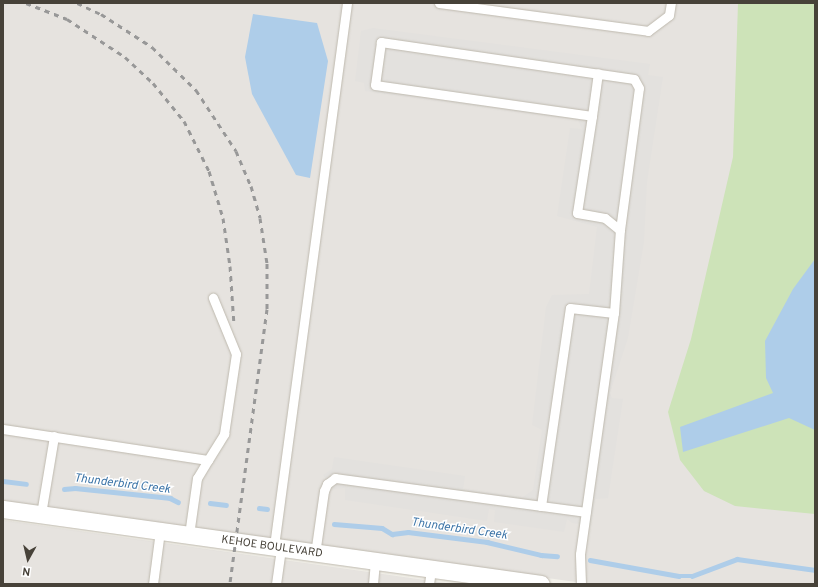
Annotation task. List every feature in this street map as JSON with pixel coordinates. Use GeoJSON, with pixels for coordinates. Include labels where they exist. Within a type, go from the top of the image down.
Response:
{"type":"FeatureCollection","features":[{"type":"Feature","properties":{"kind":"street","name":"KEHOE BOULEVARD"},"geometry":{"type":"LineString","coordinates":[[3,509],[376,562],[430,577],[535,584]]}},
{"type":"Feature","properties":{"kind":"lane"},"geometry":{"type":"LineString","coordinates":[[276,584],[278,547],[347,3]]}},
{"type":"Feature","properties":{"kind":"lane"},"geometry":{"type":"LineString","coordinates":[[439,3],[648,31],[669,15],[671,3]]}},
{"type":"Feature","properties":{"kind":"lane"},"geometry":{"type":"LineString","coordinates":[[581,584],[580,554],[614,313],[620,230],[639,88],[634,79],[381,42],[375,85],[592,116]]}},
{"type":"Feature","properties":{"kind":"lane"},"geometry":{"type":"LineString","coordinates":[[598,73],[577,213],[605,218],[620,230]]}},
{"type":"Feature","properties":{"kind":"lane"},"geometry":{"type":"LineString","coordinates":[[189,535],[197,478],[224,434],[236,354],[213,298]]}},
{"type":"Feature","properties":{"kind":"lane"},"geometry":{"type":"LineString","coordinates":[[541,506],[570,308],[614,313]]}},
{"type":"Feature","properties":{"kind":"lane"},"geometry":{"type":"LineString","coordinates":[[3,429],[208,460]]}},
{"type":"Feature","properties":{"kind":"lane"},"geometry":{"type":"LineString","coordinates":[[41,514],[54,436]]}},
{"type":"Feature","properties":{"kind":"lane"},"geometry":{"type":"LineString","coordinates":[[315,554],[324,491],[327,484],[336,478],[586,512]]}},
{"type":"Feature","properties":{"kind":"lane"},"geometry":{"type":"LineString","coordinates":[[153,584],[160,531]]}},
{"type":"Feature","properties":{"kind":"lane"},"geometry":{"type":"LineString","coordinates":[[373,584],[376,562]]}},
{"type":"Feature","properties":{"kind":"shaded area"},"geometry":{"type":"Polygon","coordinates":[[[3,3],[815,3],[815,584],[590,584],[3,501],[3,3]]]}},
{"type":"Feature","properties":{"kind":"shaded area"},"geometry":{"type":"Polygon","coordinates":[[[373,28],[650,64],[648,75],[663,77],[647,182],[644,242],[628,338],[610,393],[612,398],[623,399],[608,498],[595,499],[591,526],[572,523],[567,519],[564,532],[494,522],[495,510],[489,509],[487,521],[345,500],[345,488],[333,489],[323,475],[332,469],[334,457],[465,476],[463,489],[523,497],[533,490],[542,430],[532,425],[546,307],[552,295],[589,294],[597,227],[557,216],[570,128],[582,129],[578,120],[365,91],[364,83],[355,81],[361,31],[373,28]]]}},
{"type":"Feature","properties":{"kind":"shaded area"},"geometry":{"type":"Polygon","coordinates":[[[3,520],[453,584],[3,584],[3,520]]]}},
{"type":"Feature","properties":{"kind":"green space"},"geometry":{"type":"Polygon","coordinates":[[[738,3],[815,3],[815,514],[735,506],[704,491],[680,460],[668,412],[691,339],[733,157],[738,3]]]}},
{"type":"Feature","properties":{"kind":"water"},"geometry":{"type":"Polygon","coordinates":[[[253,14],[317,23],[328,61],[310,178],[296,175],[252,94],[245,57],[253,14]]]}},
{"type":"Feature","properties":{"kind":"water"},"geometry":{"type":"Polygon","coordinates":[[[815,259],[815,430],[789,418],[683,452],[680,427],[773,393],[766,378],[765,341],[793,289],[815,259]]]}},
{"type":"Feature","properties":{"kind":"waterway","name":"Thunderbird Creek"},"geometry":{"type":"LineString","coordinates":[[3,481],[26,484]]}},
{"type":"Feature","properties":{"kind":"waterway","name":"Thunderbird Creek"},"geometry":{"type":"LineString","coordinates":[[64,489],[75,488],[170,498],[178,502]]}},
{"type":"Feature","properties":{"kind":"waterway","name":"Thunderbird Creek"},"geometry":{"type":"LineString","coordinates":[[210,503],[226,505]]}},
{"type":"Feature","properties":{"kind":"waterway","name":"Thunderbird Creek"},"geometry":{"type":"LineString","coordinates":[[259,508],[267,509]]}},
{"type":"Feature","properties":{"kind":"waterway","name":"Thunderbird Creek"},"geometry":{"type":"LineString","coordinates":[[334,524],[382,528],[392,534],[408,532],[487,542],[541,555],[557,556]]}},
{"type":"Feature","properties":{"kind":"waterway","name":"Thunderbird Creek"},"geometry":{"type":"LineString","coordinates":[[590,560],[679,576],[692,576],[737,559],[815,570]]}},
{"type":"Feature","properties":{"kind":"railway"},"geometry":{"type":"LineString","coordinates":[[26,3],[67,19],[125,57],[153,83],[184,121],[209,171],[223,218],[230,266],[234,325]]}},
{"type":"Feature","properties":{"kind":"railway"},"geometry":{"type":"LineString","coordinates":[[77,3],[101,14],[152,47],[196,90],[236,151],[251,186],[260,218],[267,263],[267,309],[230,584]]}}]}
